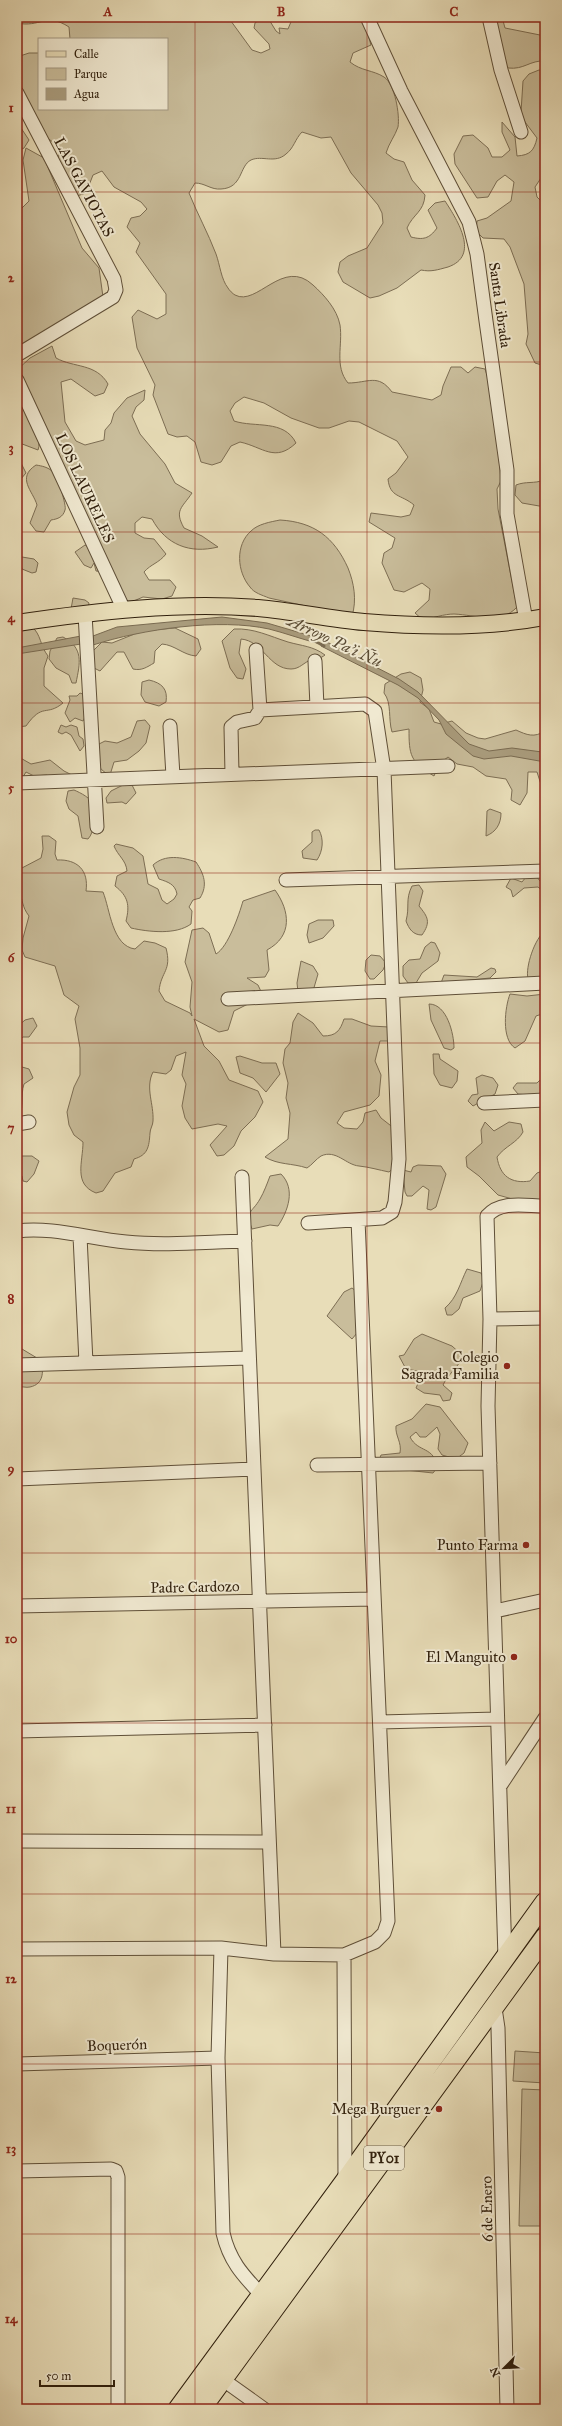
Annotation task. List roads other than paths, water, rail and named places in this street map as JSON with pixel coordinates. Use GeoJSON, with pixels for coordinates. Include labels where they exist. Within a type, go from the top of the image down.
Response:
{"type":"FeatureCollection","features":[{"type":"Feature","properties":{"kind":"highway","name":"PY01"},"geometry":{"type":"LineString","coordinates":[[201,2409],[222,2379],[268,2302],[345,2181],[545,1902]]}},
{"type":"Feature","properties":{"kind":"highway","name":"PY01"},"geometry":{"type":"LineString","coordinates":[[178,2409],[268,2302],[495,2008],[545,1937]]}},
{"type":"Feature","properties":{"kind":"main road"},"geometry":{"type":"LineString","coordinates":[[18,621],[124,610],[197,605],[259,608],[364,622],[456,625],[526,621],[545,617]]}},
{"type":"Feature","properties":{"kind":"street","name":"Santa Librada"},"geometry":{"type":"LineString","coordinates":[[367,17],[401,91],[469,222],[477,254],[506,462],[507,514],[526,621]]}},
{"type":"Feature","properties":{"kind":"street"},"geometry":{"type":"LineString","coordinates":[[489,17],[501,70],[521,132]]}},
{"type":"Feature","properties":{"kind":"street","name":"LAS GAVIOTAS"},"geometry":{"type":"LineString","coordinates":[[17,93],[114,279],[116,290],[113,297],[17,355]]}},
{"type":"Feature","properties":{"kind":"street","name":"LOS LAURELES"},"geometry":{"type":"LineString","coordinates":[[17,380],[124,610]]}},
{"type":"Feature","properties":{"kind":"street"},"geometry":{"type":"LineString","coordinates":[[85,614],[96,779],[97,827]]}},
{"type":"Feature","properties":{"kind":"street"},"geometry":{"type":"LineString","coordinates":[[232,774],[231,727],[236,722],[255,718],[260,710],[256,650]]}},
{"type":"Feature","properties":{"kind":"street"},"geometry":{"type":"LineString","coordinates":[[315,661],[317,707]]}},
{"type":"Feature","properties":{"kind":"street"},"geometry":{"type":"LineString","coordinates":[[260,710],[365,704],[375,711],[384,770],[391,992],[399,1159],[395,1202],[392,1212],[382,1218],[308,1222]]}},
{"type":"Feature","properties":{"kind":"street"},"geometry":{"type":"LineString","coordinates":[[170,726],[173,776]]}},
{"type":"Feature","properties":{"kind":"street"},"geometry":{"type":"LineString","coordinates":[[17,783],[173,776],[384,770],[448,766]]}},
{"type":"Feature","properties":{"kind":"street"},"geometry":{"type":"LineString","coordinates":[[286,880],[545,871]]}},
{"type":"Feature","properties":{"kind":"street"},"geometry":{"type":"LineString","coordinates":[[228,1000],[545,983]]}},
{"type":"Feature","properties":{"kind":"street"},"geometry":{"type":"LineString","coordinates":[[484,1103],[545,1100]]}},
{"type":"Feature","properties":{"kind":"street"},"geometry":{"type":"LineString","coordinates":[[242,1177],[248,1358],[260,1602],[274,1954]]}},
{"type":"Feature","properties":{"kind":"street"},"geometry":{"type":"LineString","coordinates":[[505,1958],[490,1463],[490,1319],[487,1216],[493,1210],[504,1206],[545,1206]]}},
{"type":"Feature","properties":{"kind":"street"},"geometry":{"type":"LineString","coordinates":[[17,1949],[221,1948],[274,1954],[344,1955],[375,1942],[384,1933],[388,1921],[358,1220]]}},
{"type":"Feature","properties":{"kind":"street"},"geometry":{"type":"LineString","coordinates":[[17,1231],[35,1228],[80,1236],[160,1244],[245,1241]]}},
{"type":"Feature","properties":{"kind":"street"},"geometry":{"type":"LineString","coordinates":[[80,1236],[86,1363]]}},
{"type":"Feature","properties":{"kind":"street"},"geometry":{"type":"LineString","coordinates":[[490,1319],[545,1318]]}},
{"type":"Feature","properties":{"kind":"street"},"geometry":{"type":"LineString","coordinates":[[17,1365],[248,1358]]}},
{"type":"Feature","properties":{"kind":"street"},"geometry":{"type":"LineString","coordinates":[[317,1465],[490,1463]]}},
{"type":"Feature","properties":{"kind":"street"},"geometry":{"type":"LineString","coordinates":[[17,1479],[254,1469]]}},
{"type":"Feature","properties":{"kind":"street","name":"Padre Cardozo"},"geometry":{"type":"LineString","coordinates":[[17,1606],[374,1599]]}},
{"type":"Feature","properties":{"kind":"street"},"geometry":{"type":"LineString","coordinates":[[495,1611],[545,1600]]}},
{"type":"Feature","properties":{"kind":"street"},"geometry":{"type":"LineString","coordinates":[[500,1786],[545,1718]]}},
{"type":"Feature","properties":{"kind":"street"},"geometry":{"type":"LineString","coordinates":[[380,1722],[497,1719]]}},
{"type":"Feature","properties":{"kind":"street"},"geometry":{"type":"LineString","coordinates":[[17,1731],[265,1725]]}},
{"type":"Feature","properties":{"kind":"street"},"geometry":{"type":"LineString","coordinates":[[17,1841],[269,1842]]}},
{"type":"Feature","properties":{"kind":"street"},"geometry":{"type":"LineString","coordinates":[[221,1948],[218,2058],[223,2233],[227,2251],[237,2268],[268,2302]]}},
{"type":"Feature","properties":{"kind":"street"},"geometry":{"type":"LineString","coordinates":[[344,1955],[345,2181]]}},
{"type":"Feature","properties":{"kind":"street","name":"6 de Enero"},"geometry":{"type":"LineString","coordinates":[[495,2008],[498,2028],[507,2409]]}},
{"type":"Feature","properties":{"kind":"street","name":"Boquerón"},"geometry":{"type":"LineString","coordinates":[[17,2064],[218,2058]]}},
{"type":"Feature","properties":{"kind":"street"},"geometry":{"type":"LineString","coordinates":[[17,2171],[111,2169],[116,2172],[118,2177],[118,2409]]}},
{"type":"Feature","properties":{"kind":"street"},"geometry":{"type":"LineString","coordinates":[[222,2379],[264,2409]]}},
{"type":"Feature","properties":{"kind":"water"},"geometry":{"type":"Polygon","coordinates":[[[222,617],[267,623],[318,638],[317,643],[269,629],[249,626],[205,625],[157,630],[113,639],[93,645],[93,636],[117,627],[222,617]]]}},
{"type":"Feature","properties":{"kind":"water"},"geometry":{"type":"Polygon","coordinates":[[[81,636],[81,644],[17,654],[17,648],[81,636]]]}},
{"type":"Feature","properties":{"kind":"water"},"geometry":{"type":"Polygon","coordinates":[[[323,640],[399,679],[418,692],[469,744],[489,751],[512,748],[542,752],[545,754],[545,762],[511,756],[484,759],[473,756],[446,734],[439,720],[418,698],[398,685],[321,646],[323,640]]]}},
{"type":"Feature","properties":{"kind":"waterway","name":"Arroyo Pa'i Ñu"},"geometry":{"type":"LineString","coordinates":[[313,640],[324,646]]}},
{"type":"Feature","properties":{"kind":"place","name":"Colegio Sagrada Familia"},"geometry":{"type":"Point","coordinates":[507,1366]}},
{"type":"Feature","properties":{"kind":"place","name":"Punto Farma"},"geometry":{"type":"Point","coordinates":[526,1545]}},
{"type":"Feature","properties":{"kind":"place","name":"El Manguito"},"geometry":{"type":"Point","coordinates":[514,1657]}},
{"type":"Feature","properties":{"kind":"place","name":"Mega Burguer 2"},"geometry":{"type":"Point","coordinates":[439,2109]}}]}
